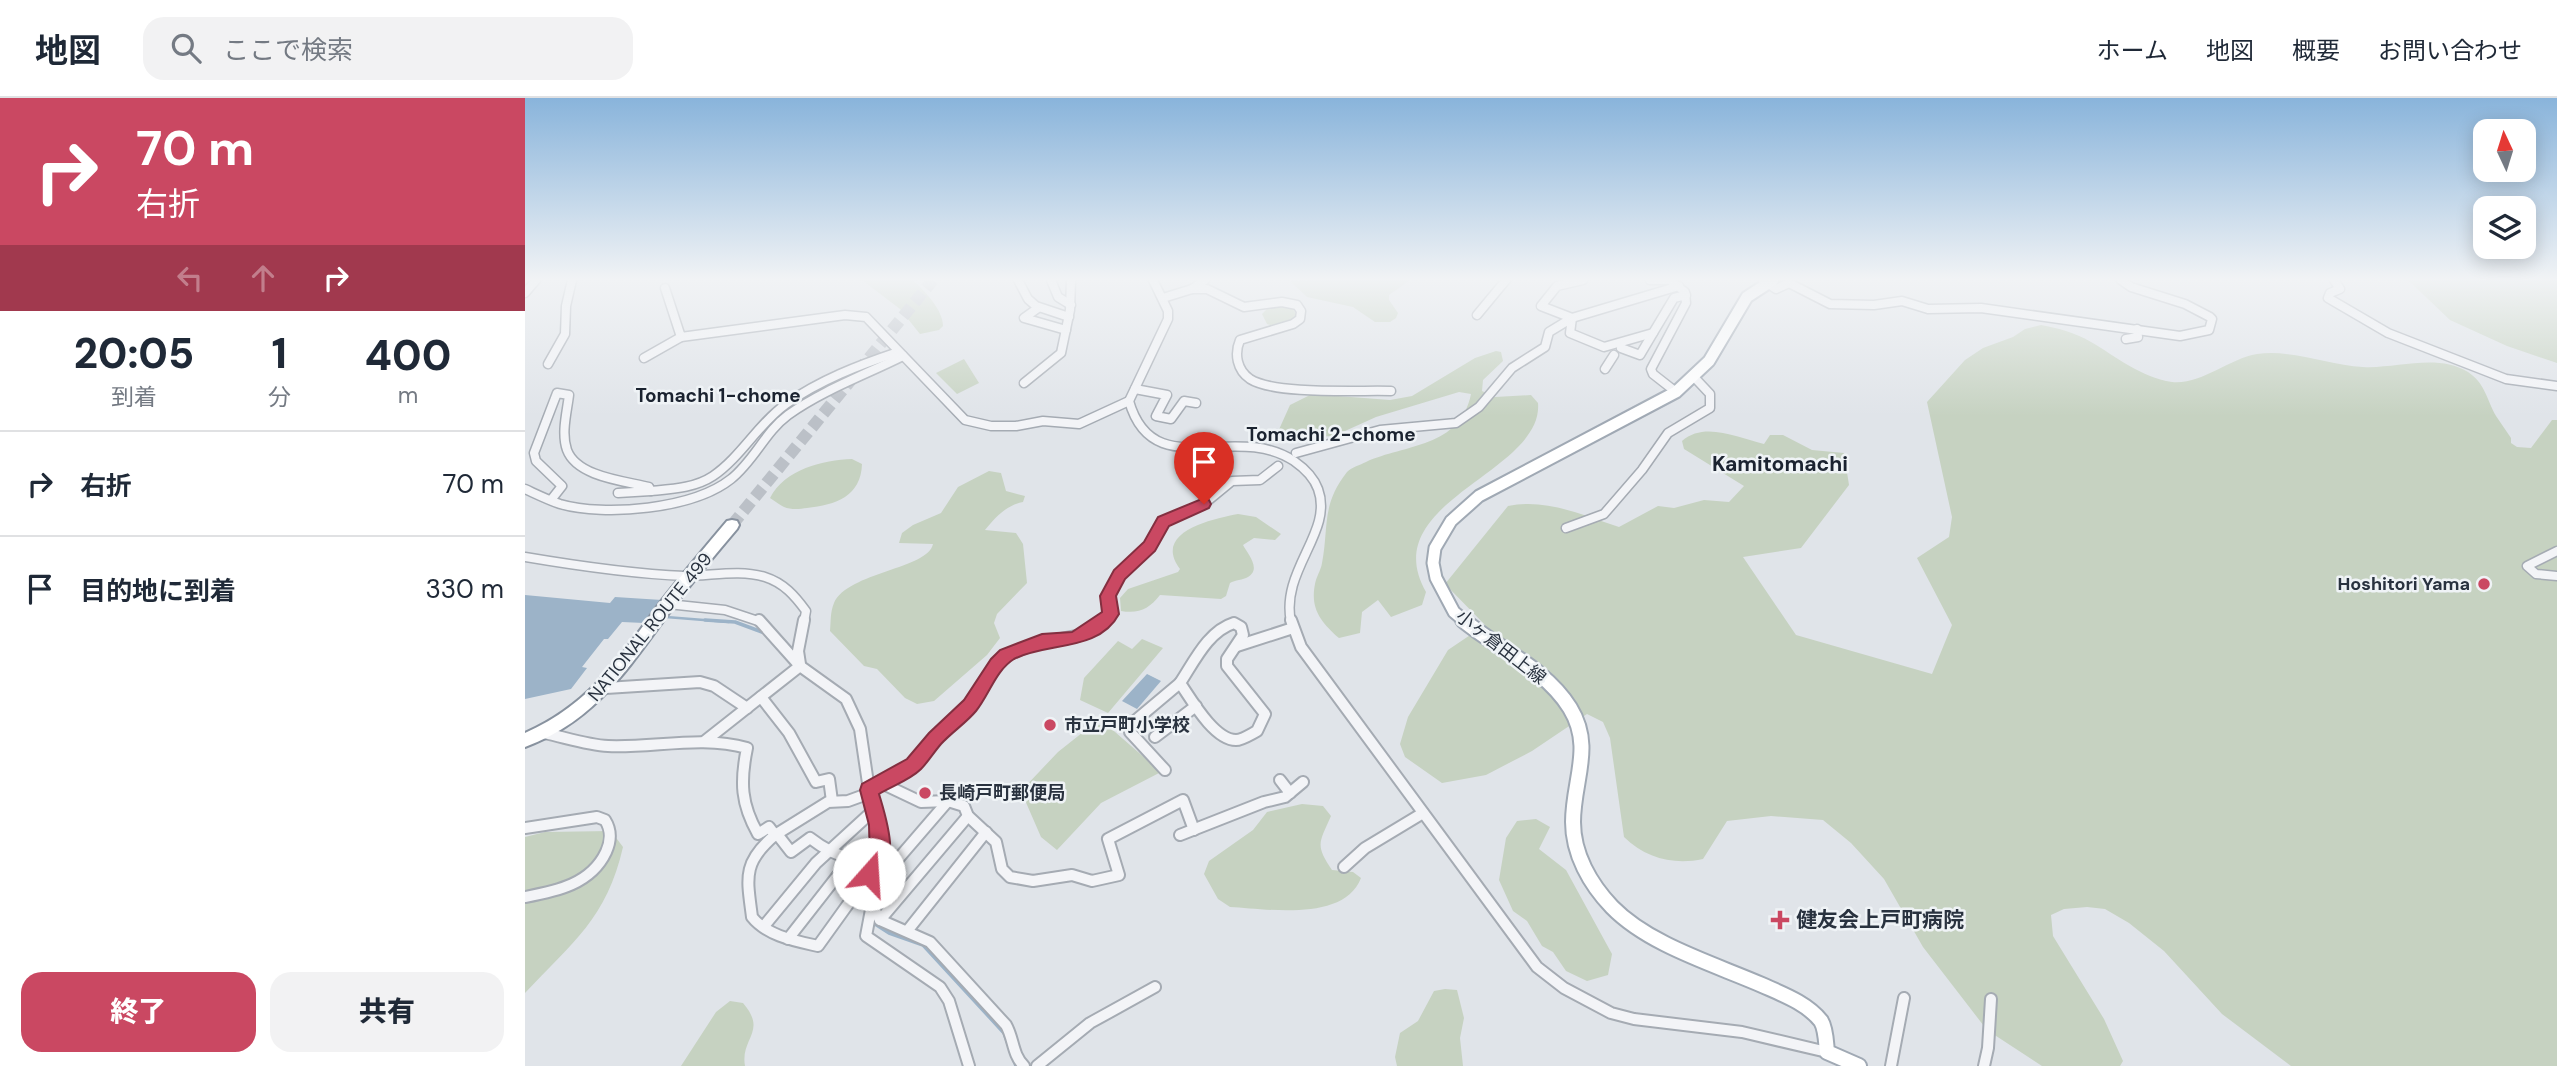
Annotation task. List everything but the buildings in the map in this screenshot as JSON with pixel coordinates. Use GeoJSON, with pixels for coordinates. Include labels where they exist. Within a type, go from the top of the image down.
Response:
{"type":"FeatureCollection","features":[{"type":"Feature","properties":{"kind":"highway","name":"NATIONAL ROUTE 499"},"geometry":{"type":"LineString","coordinates":[[525,740],[544,733],[579,712],[605,688],[689,576],[732,525]]}},
{"type":"Feature","properties":{"kind":"main road","name":"小ヶ倉田上線"},"geometry":{"type":"LineString","coordinates":[[1731,325],[1709,361],[1676,392],[1479,495],[1458,510],[1443,528],[1434,548],[1433,573],[1445,600],[1454,612],[1548,684],[1565,702],[1579,725],[1584,758],[1574,803],[1574,840],[1581,864],[1600,896],[1628,922],[1646,933],[1811,1010],[1823,1024],[1827,1052]]}},
{"type":"Feature","properties":{"kind":"main road"},"geometry":{"type":"LineString","coordinates":[[1827,1052],[1859,1066]]}},
{"type":"Feature","properties":{"kind":"street"},"geometry":{"type":"LineString","coordinates":[[548,364],[565,334],[565,325]]}},
{"type":"Feature","properties":{"kind":"street"},"geometry":{"type":"LineString","coordinates":[[677,325],[681,337]]}},
{"type":"Feature","properties":{"kind":"street"},"geometry":{"type":"LineString","coordinates":[[644,358],[681,337],[769,325]]}},
{"type":"Feature","properties":{"kind":"street"},"geometry":{"type":"LineString","coordinates":[[874,325],[965,420],[1016,426],[1043,422],[1079,424],[1129,401],[1165,325]]}},
{"type":"Feature","properties":{"kind":"street"},"geometry":{"type":"LineString","coordinates":[[1049,325],[1066,330]]}},
{"type":"Feature","properties":{"kind":"street"},"geometry":{"type":"LineString","coordinates":[[1024,383],[1059,357],[1067,325]]}},
{"type":"Feature","properties":{"kind":"street"},"geometry":{"type":"LineString","coordinates":[[1292,325],[1248,335],[1240,340],[1236,358],[1240,369],[1256,382],[1272,386],[1391,391]]}},
{"type":"Feature","properties":{"kind":"street"},"geometry":{"type":"LineString","coordinates":[[1296,453],[1380,430],[1464,420],[1489,397],[1514,366],[1545,346],[1549,332],[1560,325]]}},
{"type":"Feature","properties":{"kind":"street"},"geometry":{"type":"LineString","coordinates":[[1571,325],[1570,333],[1574,336],[1604,347],[1653,333]]}},
{"type":"Feature","properties":{"kind":"street"},"geometry":{"type":"LineString","coordinates":[[1621,348],[1640,355],[1658,325]]}},
{"type":"Feature","properties":{"kind":"street"},"geometry":{"type":"LineString","coordinates":[[1674,325],[1651,369],[1653,374],[1676,392]]}},
{"type":"Feature","properties":{"kind":"street"},"geometry":{"type":"LineString","coordinates":[[2071,330],[2077,329],[2077,325]]}},
{"type":"Feature","properties":{"kind":"street"},"geometry":{"type":"LineString","coordinates":[[2096,325],[2190,335],[2210,330],[2211,325]]}},
{"type":"Feature","properties":{"kind":"street"},"geometry":{"type":"LineString","coordinates":[[2373,325],[2517,383],[2557,386]]}},
{"type":"Feature","properties":{"kind":"street"},"geometry":{"type":"LineString","coordinates":[[2126,339],[2138,337],[2137,330]]}},
{"type":"Feature","properties":{"kind":"street"},"geometry":{"type":"LineString","coordinates":[[618,493],[685,488],[710,479],[734,458],[764,422],[788,403],[853,369],[901,354]]}},
{"type":"Feature","properties":{"kind":"street"},"geometry":{"type":"LineString","coordinates":[[525,489],[571,506],[614,508],[676,502],[709,492],[731,478],[785,418],[901,354]]}},
{"type":"Feature","properties":{"kind":"street"},"geometry":{"type":"LineString","coordinates":[[1605,369],[1614,355]]}},
{"type":"Feature","properties":{"kind":"street"},"geometry":{"type":"LineString","coordinates":[[1566,528],[1604,514],[1642,470],[1668,433],[1710,408],[1712,399],[1708,388],[1693,377]]}},
{"type":"Feature","properties":{"kind":"street"},"geometry":{"type":"LineString","coordinates":[[1135,389],[1167,395],[1156,416],[1171,419],[1184,401],[1196,403]]}},
{"type":"Feature","properties":{"kind":"street"},"geometry":{"type":"LineString","coordinates":[[551,500],[562,486],[536,461],[534,453],[557,393],[569,395],[566,443],[567,452],[576,463],[586,469],[649,488],[651,491]]}},
{"type":"Feature","properties":{"kind":"street"},"geometry":{"type":"LineString","coordinates":[[1129,401],[1136,422],[1146,435],[1157,442],[1185,448],[1237,445],[1270,450],[1285,455],[1313,479],[1319,491],[1321,515],[1315,536],[1292,582],[1289,606],[1293,628],[1301,647],[1537,967],[1577,999],[1622,1017],[1741,1032],[1827,1052]]}},
{"type":"Feature","properties":{"kind":"street"},"geometry":{"type":"LineString","coordinates":[[879,864],[818,946],[788,939],[756,923],[752,917],[747,867],[756,849],[819,807],[832,801],[848,801],[869,792],[913,765],[935,738],[970,705],[1006,655],[1042,641],[1063,641],[1076,637],[1109,617],[1111,608],[1108,596],[1119,575],[1150,547],[1164,522],[1204,504],[1232,481],[1260,480],[1279,466]]}},
{"type":"Feature","properties":{"kind":"street"},"geometry":{"type":"LineString","coordinates":[[2557,551],[2527,566],[2531,572],[2540,576],[2557,576]]}},
{"type":"Feature","properties":{"kind":"street"},"geometry":{"type":"LineString","coordinates":[[525,558],[582,567],[689,576],[699,573],[754,573],[777,580],[792,592],[806,611],[798,651],[800,666]]}},
{"type":"Feature","properties":{"kind":"street"},"geometry":{"type":"LineString","coordinates":[[668,604],[736,612],[760,620],[800,666],[846,699],[860,729],[869,792],[879,825],[879,864],[866,936],[940,987],[949,1002],[969,1066]]}},
{"type":"Feature","properties":{"kind":"street"},"geometry":{"type":"LineString","coordinates":[[1165,770],[1130,733],[1130,725],[1180,683],[1215,634],[1225,625],[1234,623],[1241,627],[1243,635],[1227,659],[1227,666],[1263,710],[1262,726],[1246,738],[1229,739],[1196,706],[1180,683]]}},
{"type":"Feature","properties":{"kind":"street"},"geometry":{"type":"LineString","coordinates":[[1237,646],[1293,628]]}},
{"type":"Feature","properties":{"kind":"street"},"geometry":{"type":"LineString","coordinates":[[705,741],[800,666]]}},
{"type":"Feature","properties":{"kind":"street"},"geometry":{"type":"LineString","coordinates":[[605,688],[700,682],[714,686],[747,708]]}},
{"type":"Feature","properties":{"kind":"street"},"geometry":{"type":"LineString","coordinates":[[761,697],[789,733],[816,782],[829,779],[832,801]]}},
{"type":"Feature","properties":{"kind":"street"},"geometry":{"type":"LineString","coordinates":[[1155,737],[1196,706]]}},
{"type":"Feature","properties":{"kind":"street"},"geometry":{"type":"LineString","coordinates":[[544,733],[606,746],[705,741],[726,742],[747,748],[741,782],[742,806],[758,834],[769,827],[791,852],[810,838],[828,853],[849,860],[879,864],[898,859],[948,801]]}},
{"type":"Feature","properties":{"kind":"street"},"geometry":{"type":"LineString","coordinates":[[1280,780],[1290,793]]}},
{"type":"Feature","properties":{"kind":"street"},"geometry":{"type":"LineString","coordinates":[[1180,835],[1290,793],[1303,782]]}},
{"type":"Feature","properties":{"kind":"street"},"geometry":{"type":"LineString","coordinates":[[881,783],[921,802],[948,801],[964,806],[968,816],[986,832],[998,848],[1002,869],[1010,877],[1033,881],[1072,875],[1092,881],[1119,875],[1108,839],[1183,800],[1194,830]]}},
{"type":"Feature","properties":{"kind":"street"},"geometry":{"type":"LineString","coordinates":[[764,926],[816,863],[875,809]]}},
{"type":"Feature","properties":{"kind":"street"},"geometry":{"type":"LineString","coordinates":[[1344,867],[1366,848],[1423,813]]}},
{"type":"Feature","properties":{"kind":"street"},"geometry":{"type":"LineString","coordinates":[[880,920],[968,816]]}},
{"type":"Feature","properties":{"kind":"street"},"geometry":{"type":"LineString","coordinates":[[525,828],[597,817],[605,820],[610,831],[603,858],[587,877],[553,892],[525,897]]}},
{"type":"Feature","properties":{"kind":"street"},"geometry":{"type":"LineString","coordinates":[[908,930],[986,832]]}},
{"type":"Feature","properties":{"kind":"street"},"geometry":{"type":"LineString","coordinates":[[788,939],[849,860]]}},
{"type":"Feature","properties":{"kind":"street"},"geometry":{"type":"LineString","coordinates":[[871,904],[880,920],[908,930],[930,942],[1010,1031],[1016,1059],[1024,1066]]}},
{"type":"Feature","properties":{"kind":"street"},"geometry":{"type":"LineString","coordinates":[[1037,1066],[1052,1058],[1069,1039],[1112,1009],[1155,988]]}},
{"type":"Feature","properties":{"kind":"street"},"geometry":{"type":"LineString","coordinates":[[1891,1066],[1904,999]]}},
{"type":"Feature","properties":{"kind":"street"},"geometry":{"type":"LineString","coordinates":[[1984,1066],[1991,1044],[1991,999]]}},
{"type":"Feature","properties":{"kind":"green space"},"geometry":{"type":"Polygon","coordinates":[[[913,325],[943,325],[939,330],[920,334],[913,325]]]}},
{"type":"Feature","properties":{"kind":"green space"},"geometry":{"type":"Polygon","coordinates":[[[2042,325],[2060,329],[2091,342],[2149,376],[2172,382],[2193,380],[2246,357],[2270,353],[2363,367],[2443,363],[2456,366],[2474,376],[2511,438],[2511,443],[2517,447],[2531,448],[2552,420],[2557,420],[2557,1066],[2291,1066],[2222,1014],[2164,951],[2129,923],[2105,909],[2087,907],[2064,909],[2051,915],[2053,936],[2104,1019],[2123,1061],[2120,1066],[2042,1066],[1987,1030],[1923,947],[1884,879],[1851,843],[1823,820],[1771,816],[1727,821],[1703,859],[1692,861],[1661,858],[1642,851],[1624,837],[1610,738],[1603,722],[1587,714],[1532,751],[1486,775],[1442,783],[1405,757],[1400,744],[1408,717],[1448,650],[1485,625],[1445,584],[1508,506],[1550,506],[1619,527],[1658,506],[1674,508],[1704,500],[1729,502],[1744,486],[1684,449],[1682,441],[1701,432],[1722,433],[1764,444],[1770,435],[1783,435],[1812,450],[1844,453],[1849,485],[1801,548],[1743,557],[1796,635],[1932,674],[1952,625],[1917,558],[1949,537],[1952,517],[1927,402],[1965,360],[1983,348],[2013,337],[2025,329],[2042,325]]]}},
{"type":"Feature","properties":{"kind":"green space"},"geometry":{"type":"Polygon","coordinates":[[[2461,325],[2557,325],[2557,363],[2507,346],[2461,325]]]}},
{"type":"Feature","properties":{"kind":"green space"},"geometry":{"type":"Polygon","coordinates":[[[1501,352],[1503,361],[1483,380],[1482,391],[1495,397],[1531,395],[1538,403],[1533,427],[1516,449],[1440,511],[1422,534],[1416,561],[1426,592],[1422,605],[1391,617],[1378,600],[1362,612],[1360,633],[1339,638],[1318,614],[1314,601],[1324,550],[1327,516],[1333,495],[1347,472],[1354,467],[1443,435],[1465,412],[1471,394],[1459,392],[1376,417],[1334,436],[1277,434],[1290,405],[1312,394],[1390,400],[1412,396],[1475,358],[1501,352]]]}},
{"type":"Feature","properties":{"kind":"green space"},"geometry":{"type":"Polygon","coordinates":[[[964,359],[979,383],[957,394],[936,373],[964,359]]]}},
{"type":"Feature","properties":{"kind":"green space"},"geometry":{"type":"Polygon","coordinates":[[[852,459],[862,464],[861,475],[852,491],[837,501],[818,507],[793,509],[770,498],[785,480],[795,473],[829,461],[852,459]]]}},
{"type":"Feature","properties":{"kind":"green space"},"geometry":{"type":"Polygon","coordinates":[[[989,471],[1001,473],[1006,491],[1025,496],[1023,502],[1006,509],[985,530],[1016,533],[1023,544],[1027,583],[997,614],[994,623],[1000,638],[987,655],[934,701],[917,704],[905,698],[877,669],[864,666],[830,631],[833,606],[842,593],[855,584],[928,552],[933,544],[899,543],[902,533],[941,513],[958,487],[989,471]]]}},
{"type":"Feature","properties":{"kind":"green space"},"geometry":{"type":"Polygon","coordinates":[[[1238,514],[1256,517],[1281,534],[1275,540],[1254,538],[1243,545],[1254,570],[1248,577],[1230,583],[1226,596],[1221,599],[1160,595],[1143,609],[1121,611],[1120,598],[1128,589],[1178,572],[1180,569],[1173,556],[1179,537],[1201,524],[1238,514]]]}},
{"type":"Feature","properties":{"kind":"green space"},"geometry":{"type":"Polygon","coordinates":[[[1142,639],[1163,648],[1108,713],[1080,700],[1084,678],[1118,641],[1132,649],[1142,639]]]}},
{"type":"Feature","properties":{"kind":"green space"},"geometry":{"type":"Polygon","coordinates":[[[1092,725],[1107,725],[1161,772],[1101,803],[1057,850],[1041,837],[1021,791],[1058,752],[1092,725]]]}},
{"type":"Feature","properties":{"kind":"green space"},"geometry":{"type":"Polygon","coordinates":[[[1302,804],[1323,806],[1331,816],[1322,838],[1321,849],[1332,870],[1353,872],[1361,878],[1352,892],[1339,901],[1303,910],[1230,907],[1218,899],[1204,874],[1209,861],[1253,830],[1267,812],[1302,804]]]}},
{"type":"Feature","properties":{"kind":"green space"},"geometry":{"type":"Polygon","coordinates":[[[1536,819],[1550,827],[1539,849],[1566,870],[1612,954],[1608,975],[1587,981],[1566,971],[1553,952],[1542,946],[1527,921],[1513,911],[1499,880],[1506,838],[1517,821],[1536,819]]]}},
{"type":"Feature","properties":{"kind":"green space"},"geometry":{"type":"Polygon","coordinates":[[[611,831],[623,847],[608,893],[586,928],[525,993],[525,837],[545,832],[611,831]]]}},
{"type":"Feature","properties":{"kind":"green space"},"geometry":{"type":"Polygon","coordinates":[[[1457,990],[1464,1018],[1460,1038],[1463,1066],[1397,1066],[1395,1057],[1400,1033],[1418,1021],[1434,991],[1457,990]]]}},
{"type":"Feature","properties":{"kind":"green space"},"geometry":{"type":"Polygon","coordinates":[[[730,1001],[743,1003],[753,1021],[746,1048],[745,1066],[681,1066],[716,1012],[730,1001]]]}},
{"type":"Feature","properties":{"kind":"water"},"geometry":{"type":"Polygon","coordinates":[[[525,595],[610,603],[615,597],[662,600],[644,623],[622,622],[608,639],[604,639],[582,667],[587,668],[571,689],[525,699],[525,595]]]}},
{"type":"Feature","properties":{"kind":"water"},"geometry":{"type":"Polygon","coordinates":[[[1147,674],[1161,681],[1137,709],[1122,701],[1147,674]]]}},
{"type":"Feature","properties":{"kind":"waterway"},"geometry":{"type":"LineString","coordinates":[[666,617],[729,622]]}},
{"type":"Feature","properties":{"kind":"waterway"},"geometry":{"type":"LineString","coordinates":[[705,620],[735,622],[762,632]]}},
{"type":"Feature","properties":{"kind":"waterway"},"geometry":{"type":"LineString","coordinates":[[875,924],[889,933],[923,945],[1004,1033],[1016,1066]]}},
{"type":"Feature","properties":{"kind":"tunnel"},"geometry":{"type":"LineString","coordinates":[[732,525],[896,325]]}},
{"type":"Feature","properties":{"kind":"place","name":"Hoshitori Yama"},"geometry":{"type":"Point","coordinates":[2484,584]}},
{"type":"Feature","properties":{"kind":"place","name":"市立戸町小学校"},"geometry":{"type":"Point","coordinates":[1050,725]}},
{"type":"Feature","properties":{"kind":"place","name":"長崎戸町郵便局"},"geometry":{"type":"Point","coordinates":[925,793]}},
{"type":"Feature","properties":{"kind":"place","name":"健友会上戸町病院"},"geometry":{"type":"Point","coordinates":[1780,920]}},
{"type":"Feature","properties":{"kind":"district","name":"Tomachi 1-chome"},"geometry":{"type":"Point","coordinates":[718,395]}},
{"type":"Feature","properties":{"kind":"district","name":"Tomachi 2-chome"},"geometry":{"type":"Point","coordinates":[1331,434]}},
{"type":"Feature","properties":{"kind":"district","name":"Kamitomachi"},"geometry":{"type":"Point","coordinates":[1780,464]}},
{"type":"Feature","properties":{"kind":"route"},"geometry":{"type":"LineString","coordinates":[[869,874],[879,867],[880,862],[879,825],[869,790],[913,765],[935,738],[970,705],[1006,655],[1042,641],[1063,641],[1076,637],[1109,617],[1111,608],[1108,596],[1119,575],[1150,547],[1164,522],[1204,504]]}}]}
